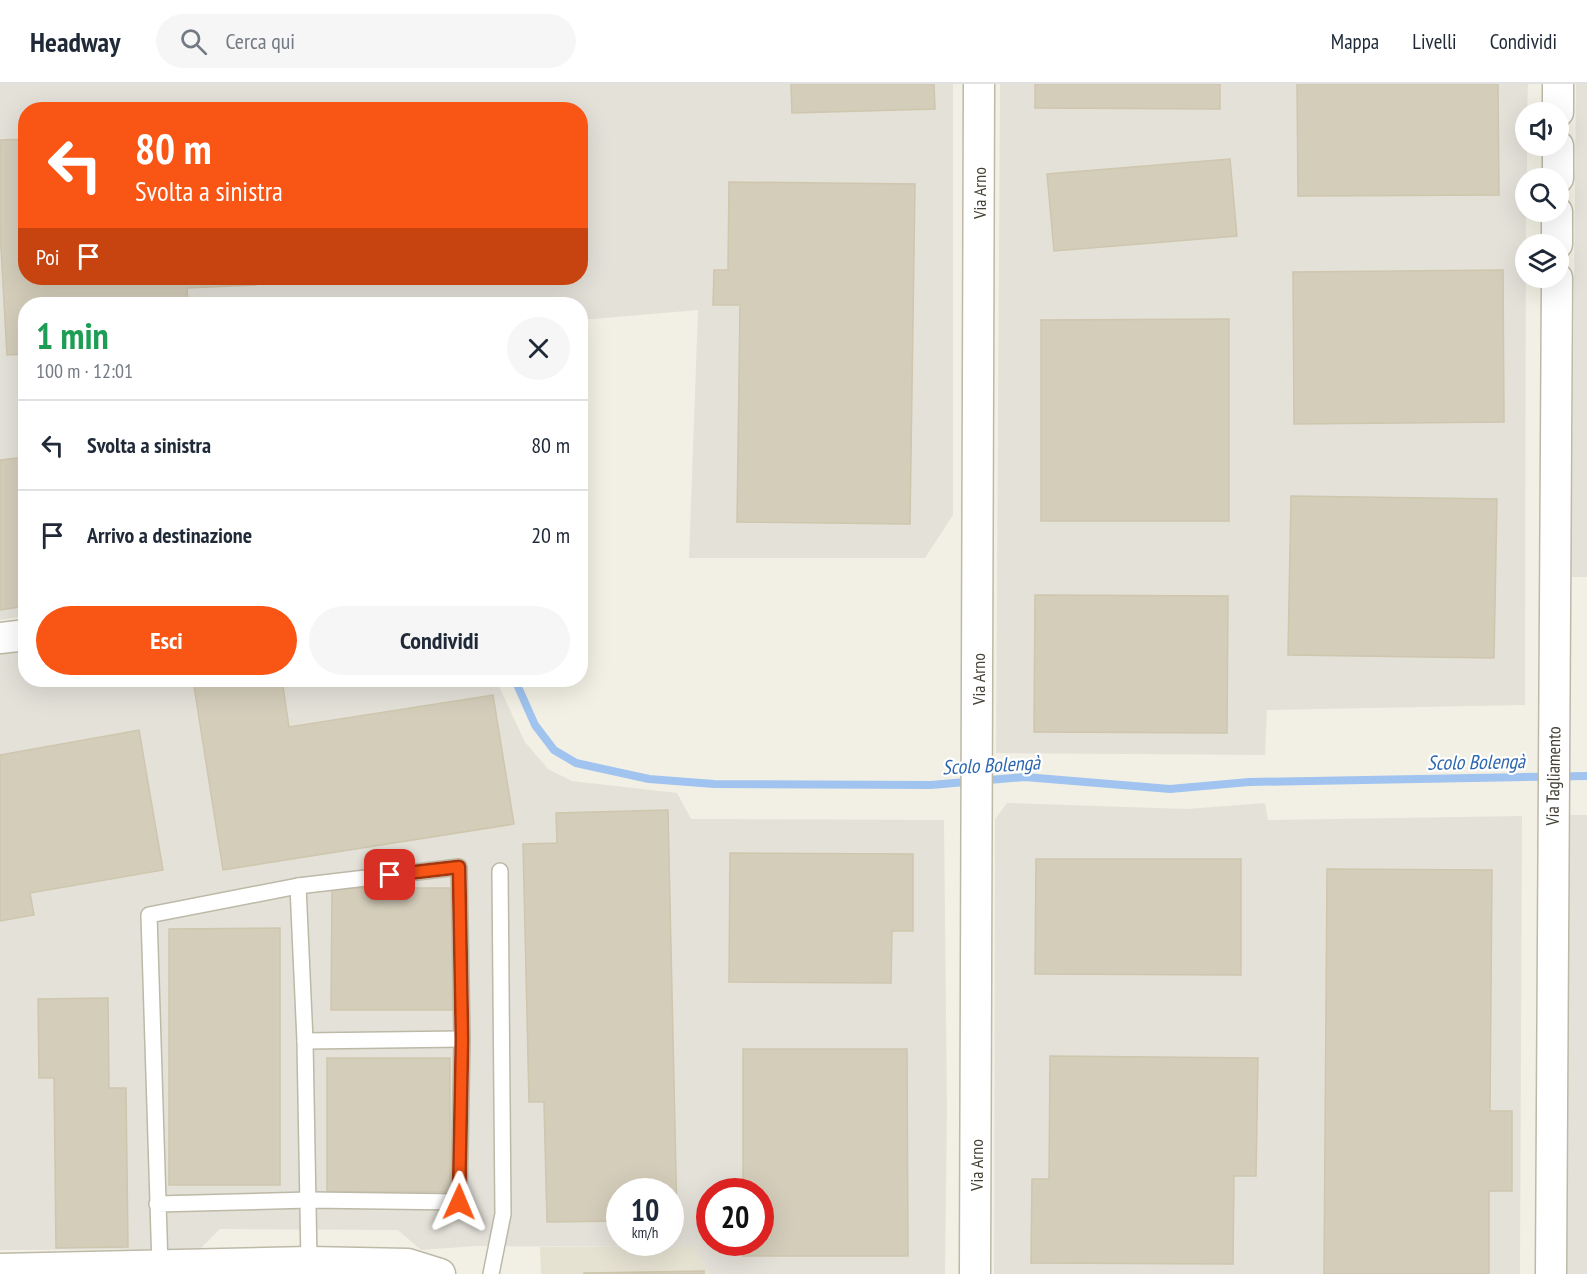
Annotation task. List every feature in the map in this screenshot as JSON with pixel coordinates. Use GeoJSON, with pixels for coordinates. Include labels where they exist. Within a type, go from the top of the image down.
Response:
{"type":"FeatureCollection","features":[{"type":"Feature","properties":{"kind":"street","name":"Via Arno"},"geometry":{"type":"LineString","coordinates":[[975,1274],[979,84]]}},
{"type":"Feature","properties":{"kind":"street"},"geometry":{"type":"LineString","coordinates":[[1558,84],[1558,102]]}},
{"type":"Feature","properties":{"kind":"street","name":"Via Tagliamento"},"geometry":{"type":"LineString","coordinates":[[1551,1274],[1552,810],[1556,646],[1557,288]]}},
{"type":"Feature","properties":{"kind":"street"},"geometry":{"type":"LineString","coordinates":[[0,638],[18,636]]}},
{"type":"Feature","properties":{"kind":"street"},"geometry":{"type":"LineString","coordinates":[[14,1270],[309,1262],[408,1264],[440,1274]]}},
{"type":"Feature","properties":{"kind":"lane"},"geometry":{"type":"LineString","coordinates":[[157,1204],[309,1200],[459,1202],[462,1039],[459,867],[298,886],[149,915],[157,1204],[160,1266]]}},
{"type":"Feature","properties":{"kind":"lane"},"geometry":{"type":"LineString","coordinates":[[491,1274],[503,1214],[500,871]]}},
{"type":"Feature","properties":{"kind":"lane"},"geometry":{"type":"LineString","coordinates":[[298,886],[305,1041],[309,1262]]}},
{"type":"Feature","properties":{"kind":"lane"},"geometry":{"type":"LineString","coordinates":[[305,1041],[462,1039]]}},
{"type":"Feature","properties":{"kind":"shaded area"},"geometry":{"type":"Polygon","coordinates":[[[0,84],[953,84],[953,515],[925,558],[689,558],[698,310],[588,319],[588,297],[18,297],[18,617],[0,620],[0,84]]]}},
{"type":"Feature","properties":{"kind":"shaded area"},"geometry":{"type":"Polygon","coordinates":[[[1000,84],[1528,84],[1527,102],[1515,102],[1515,156],[1527,156],[1527,168],[1515,168],[1515,222],[1526,222],[1526,234],[1515,234],[1515,288],[1526,288],[1525,705],[1267,710],[1265,755],[996,753],[1000,84]]]}},
{"type":"Feature","properties":{"kind":"shaded area"},"geometry":{"type":"Polygon","coordinates":[[[1576,84],[1587,84],[1587,577],[1571,577],[1576,84]]]}},
{"type":"Feature","properties":{"kind":"shaded area"},"geometry":{"type":"Polygon","coordinates":[[[18,651],[18,687],[499,687],[525,742],[548,769],[572,781],[677,793],[691,819],[944,820],[947,1109],[945,1274],[709,1274],[700,1256],[774,1256],[774,1178],[696,1178],[696,1249],[684,1247],[684,1178],[606,1178],[606,1247],[476,1246],[421,1250],[398,1230],[220,1229],[200,1249],[0,1250],[0,654],[18,651]]]}},
{"type":"Feature","properties":{"kind":"shaded area"},"geometry":{"type":"Polygon","coordinates":[[[1007,803],[1187,809],[1265,803],[1268,820],[1522,816],[1520,1274],[994,1274],[995,819],[1007,803]]]}},
{"type":"Feature","properties":{"kind":"shaded area"},"geometry":{"type":"Polygon","coordinates":[[[1569,815],[1587,815],[1587,1274],[1567,1274],[1569,815]]]}},
{"type":"Feature","properties":{"kind":"shaded area"},"geometry":{"type":"Polygon","coordinates":[[[540,1247],[606,1247],[606,1256],[684,1256],[684,1247],[695,1247],[696,1256],[700,1256],[709,1274],[541,1274],[540,1247]]]}},
{"type":"Feature","properties":{"kind":"building"},"geometry":{"type":"Polygon","coordinates":[[[791,84],[934,84],[935,109],[792,113],[791,84]]]}},
{"type":"Feature","properties":{"kind":"building"},"geometry":{"type":"Polygon","coordinates":[[[1035,84],[1220,84],[1220,109],[1035,108],[1035,84]]]}},
{"type":"Feature","properties":{"kind":"building"},"geometry":{"type":"Polygon","coordinates":[[[1297,84],[1498,84],[1499,195],[1298,196],[1297,84]]]}},
{"type":"Feature","properties":{"kind":"building"},"geometry":{"type":"Polygon","coordinates":[[[18,139],[18,285],[256,285],[187,288],[188,297],[18,297],[18,354],[7,355],[0,229],[0,140],[18,139]]]}},
{"type":"Feature","properties":{"kind":"building"},"geometry":{"type":"Polygon","coordinates":[[[1230,159],[1237,236],[1054,251],[1047,174],[1230,159]]]}},
{"type":"Feature","properties":{"kind":"building"},"geometry":{"type":"Polygon","coordinates":[[[729,182],[915,184],[910,524],[737,522],[740,305],[713,305],[714,270],[728,270],[729,182]]]}},
{"type":"Feature","properties":{"kind":"building"},"geometry":{"type":"Polygon","coordinates":[[[1503,270],[1504,422],[1294,424],[1293,272],[1503,270]]]}},
{"type":"Feature","properties":{"kind":"building"},"geometry":{"type":"Polygon","coordinates":[[[1229,319],[1229,521],[1041,521],[1041,320],[1229,319]]]}},
{"type":"Feature","properties":{"kind":"building"},"geometry":{"type":"Polygon","coordinates":[[[18,458],[18,607],[0,610],[0,460],[18,458]]]}},
{"type":"Feature","properties":{"kind":"building"},"geometry":{"type":"Polygon","coordinates":[[[1291,496],[1497,499],[1494,658],[1288,655],[1291,496]]]}},
{"type":"Feature","properties":{"kind":"building"},"geometry":{"type":"Polygon","coordinates":[[[1035,595],[1228,596],[1227,733],[1034,732],[1035,595]]]}},
{"type":"Feature","properties":{"kind":"building"},"geometry":{"type":"Polygon","coordinates":[[[194,687],[283,687],[289,727],[493,695],[514,824],[223,870],[194,687]]]}},
{"type":"Feature","properties":{"kind":"building"},"geometry":{"type":"Polygon","coordinates":[[[139,730],[163,870],[30,893],[34,915],[0,921],[0,755],[139,730]]]}},
{"type":"Feature","properties":{"kind":"building"},"geometry":{"type":"Polygon","coordinates":[[[668,810],[676,1178],[606,1178],[606,1221],[547,1222],[544,1102],[529,1102],[523,844],[557,843],[556,813],[668,810]]]}},
{"type":"Feature","properties":{"kind":"building"},"geometry":{"type":"Polygon","coordinates":[[[730,853],[913,854],[913,931],[892,931],[891,983],[729,982],[730,853]]]}},
{"type":"Feature","properties":{"kind":"building"},"geometry":{"type":"Polygon","coordinates":[[[1036,859],[1241,859],[1241,975],[1035,974],[1036,859]]]}},
{"type":"Feature","properties":{"kind":"building"},"geometry":{"type":"Polygon","coordinates":[[[1327,869],[1492,870],[1490,1111],[1512,1111],[1512,1191],[1489,1191],[1489,1274],[1324,1274],[1327,869]]]}},
{"type":"Feature","properties":{"kind":"building"},"geometry":{"type":"Polygon","coordinates":[[[332,888],[453,888],[453,1010],[331,1010],[332,888]]]}},
{"type":"Feature","properties":{"kind":"building"},"geometry":{"type":"Polygon","coordinates":[[[280,928],[280,1185],[169,1185],[169,929],[280,928]]]}},
{"type":"Feature","properties":{"kind":"building"},"geometry":{"type":"Polygon","coordinates":[[[108,998],[109,1088],[126,1088],[128,1247],[56,1248],[54,1078],[39,1078],[38,999],[108,998]]]}},
{"type":"Feature","properties":{"kind":"building"},"geometry":{"type":"Polygon","coordinates":[[[743,1049],[907,1049],[908,1256],[774,1256],[774,1178],[743,1178],[743,1049]]]}},
{"type":"Feature","properties":{"kind":"building"},"geometry":{"type":"Polygon","coordinates":[[[1050,1056],[1258,1058],[1256,1176],[1234,1176],[1233,1264],[1031,1263],[1032,1179],[1049,1179],[1050,1056]]]}},
{"type":"Feature","properties":{"kind":"building"},"geometry":{"type":"Polygon","coordinates":[[[327,1058],[450,1058],[450,1192],[327,1192],[327,1058]]]}},
{"type":"Feature","properties":{"kind":"building"},"geometry":{"type":"Polygon","coordinates":[[[704,1271],[704,1274],[584,1274],[584,1273],[704,1271]]]}},
{"type":"Feature","properties":{"kind":"waterway","name":"Scolo Bolengà"},"geometry":{"type":"LineString","coordinates":[[518,687],[535,725],[554,750],[576,763],[649,779],[714,784],[931,785],[1025,777],[1170,789],[1249,782],[1587,776]]}},
{"type":"Feature","properties":{"kind":"route"},"geometry":{"type":"LineString","coordinates":[[390,875],[459,867],[462,1039],[459,1202]]}}]}
